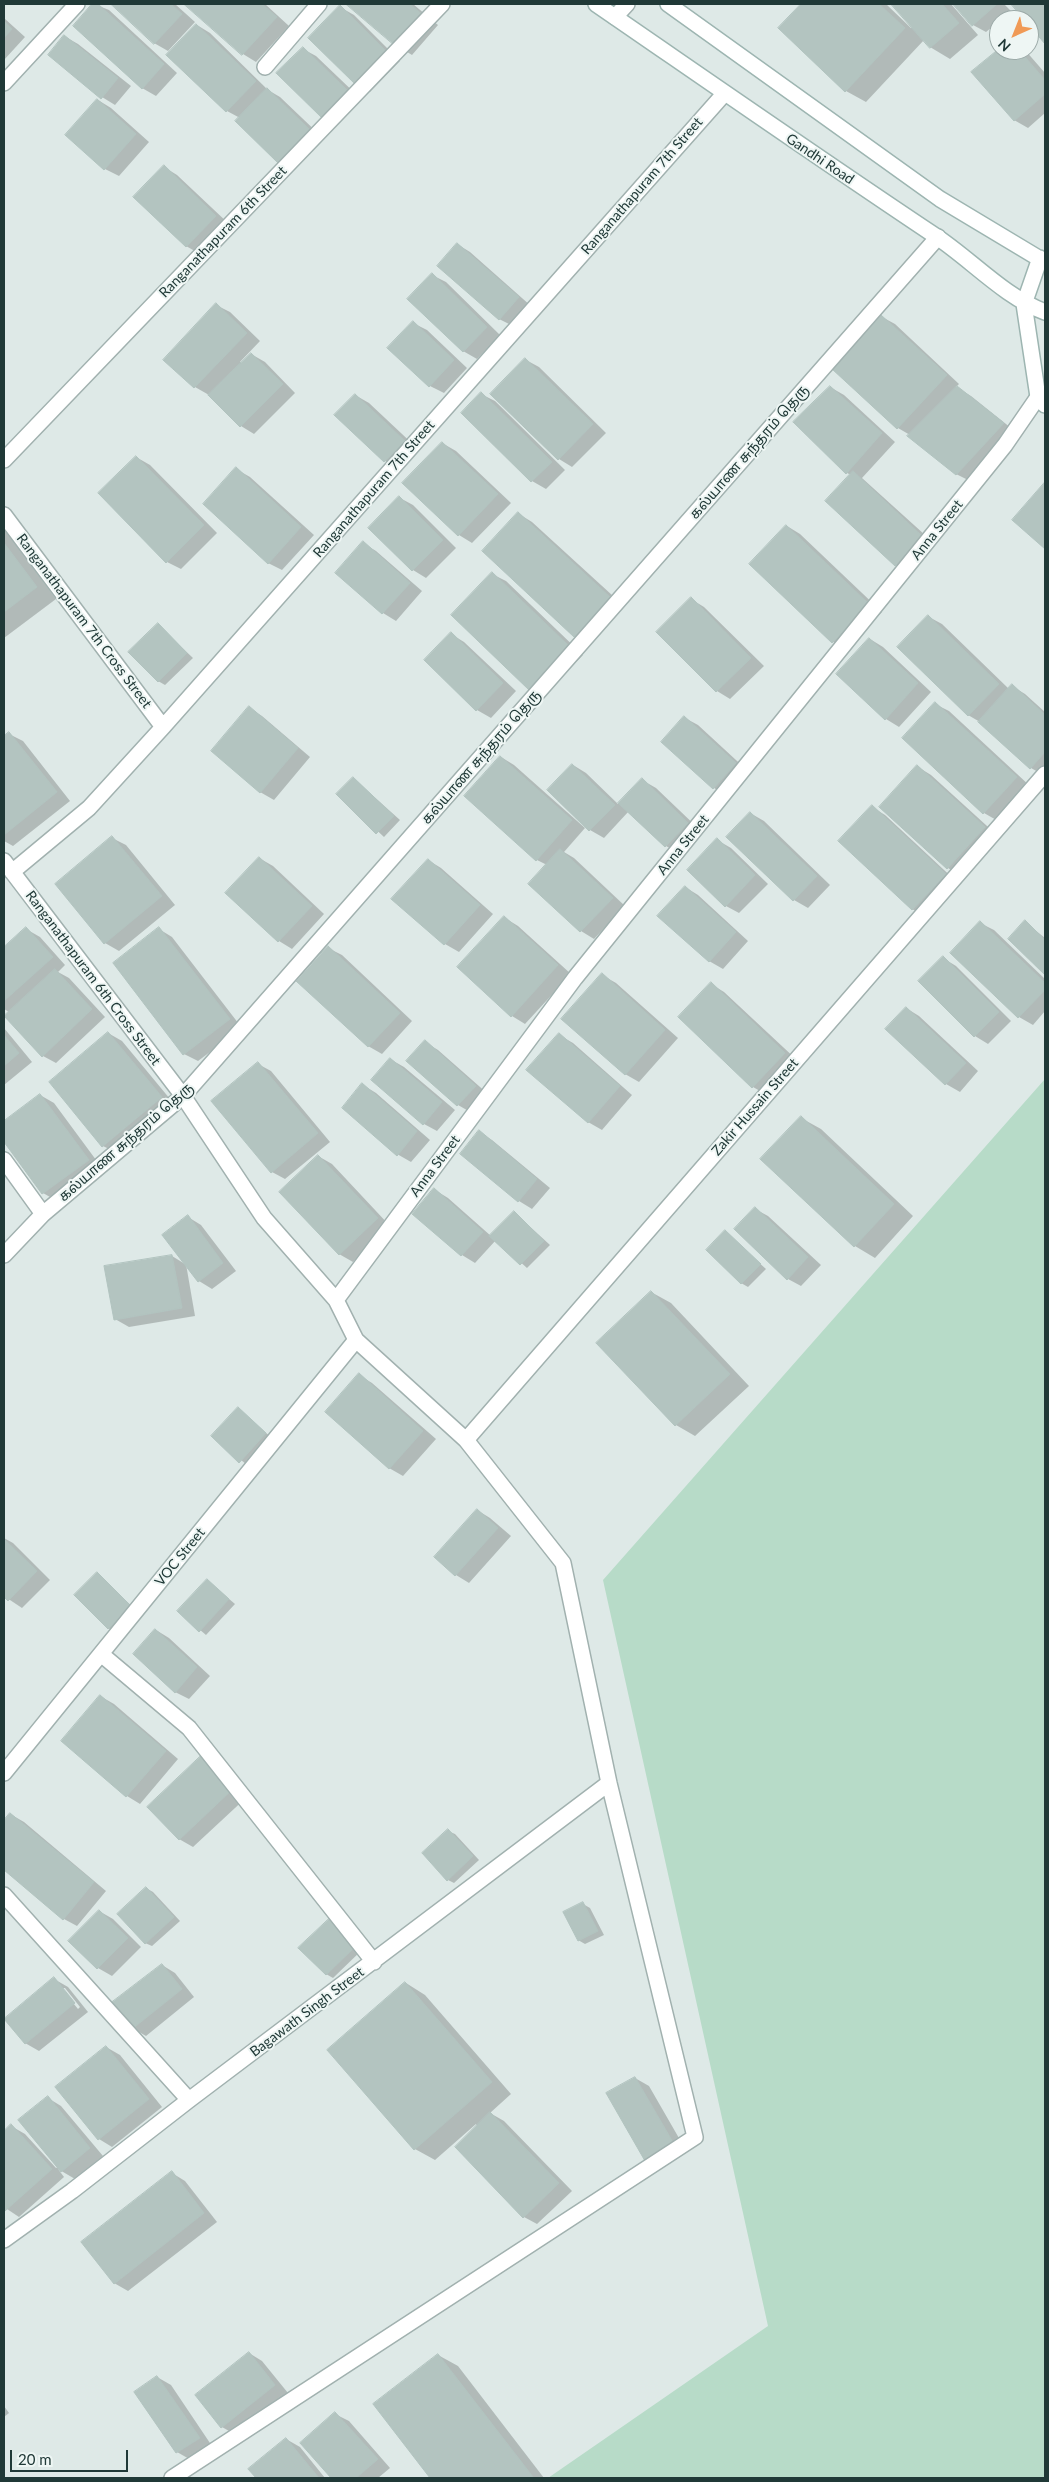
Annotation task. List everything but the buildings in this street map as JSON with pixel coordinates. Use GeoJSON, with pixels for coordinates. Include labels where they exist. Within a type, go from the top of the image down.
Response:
{"type":"FeatureCollection","features":[{"type":"Feature","properties":{"kind":"street"},"geometry":{"type":"LineString","coordinates":[[4,83],[77,4]]}},
{"type":"Feature","properties":{"kind":"street"},"geometry":{"type":"LineString","coordinates":[[265,67],[320,4]]}},
{"type":"Feature","properties":{"kind":"street","name":"Ranganathapuram 6th Street"},"geometry":{"type":"LineString","coordinates":[[4,460],[442,4]]}},
{"type":"Feature","properties":{"kind":"street","name":"Gandhi Road"},"geometry":{"type":"LineString","coordinates":[[596,4],[724,94],[938,237],[1024,304],[1045,312]]}},
{"type":"Feature","properties":{"kind":"street"},"geometry":{"type":"LineString","coordinates":[[615,17],[627,4]]}},
{"type":"Feature","properties":{"kind":"street"},"geometry":{"type":"LineString","coordinates":[[668,4],[940,199],[1043,257],[1024,304],[1041,401]]}},
{"type":"Feature","properties":{"kind":"street","name":"Ranganathapuram 7th Street"},"geometry":{"type":"LineString","coordinates":[[8,866],[89,808],[164,727],[724,94]]}},
{"type":"Feature","properties":{"kind":"street","name":"கல்யாண சுந்தரம் தெரு"},"geometry":{"type":"LineString","coordinates":[[4,1255],[43,1214],[183,1096],[938,237]]}},
{"type":"Feature","properties":{"kind":"street","name":"Anna Street"},"geometry":{"type":"LineString","coordinates":[[336,1300],[575,978],[1041,401]]}},
{"type":"Feature","properties":{"kind":"street","name":"Ranganathapuram 7th Cross Street"},"geometry":{"type":"LineString","coordinates":[[4,515],[164,727]]}},
{"type":"Feature","properties":{"kind":"street","name":"Zakir Hussain Street"},"geometry":{"type":"LineString","coordinates":[[466,1440],[1045,774]]}},
{"type":"Feature","properties":{"kind":"street","name":"Ranganathapuram 6th Cross Street"},"geometry":{"type":"LineString","coordinates":[[8,866],[183,1096],[264,1218],[336,1300],[356,1340]]}},
{"type":"Feature","properties":{"kind":"street"},"geometry":{"type":"LineString","coordinates":[[4,1160],[43,1214]]}},
{"type":"Feature","properties":{"kind":"street"},"geometry":{"type":"LineString","coordinates":[[172,2478],[695,2137],[609,1783],[563,1563],[466,1440],[356,1340]]}},
{"type":"Feature","properties":{"kind":"street","name":"VOC Street"},"geometry":{"type":"LineString","coordinates":[[4,1773],[356,1340]]}},
{"type":"Feature","properties":{"kind":"street"},"geometry":{"type":"LineString","coordinates":[[101,1654],[189,1728],[374,1962]]}},
{"type":"Feature","properties":{"kind":"street","name":"Bagawath Singh Street"},"geometry":{"type":"LineString","coordinates":[[4,2240],[72,2191],[189,2100],[609,1783]]}},
{"type":"Feature","properties":{"kind":"street"},"geometry":{"type":"LineString","coordinates":[[4,1895],[189,2100]]}},
{"type":"Feature","properties":{"kind":"green space"},"geometry":{"type":"Polygon","coordinates":[[[1045,1079],[1045,2478],[548,2478],[768,2326],[603,1580],[1045,1079]]]}}]}
